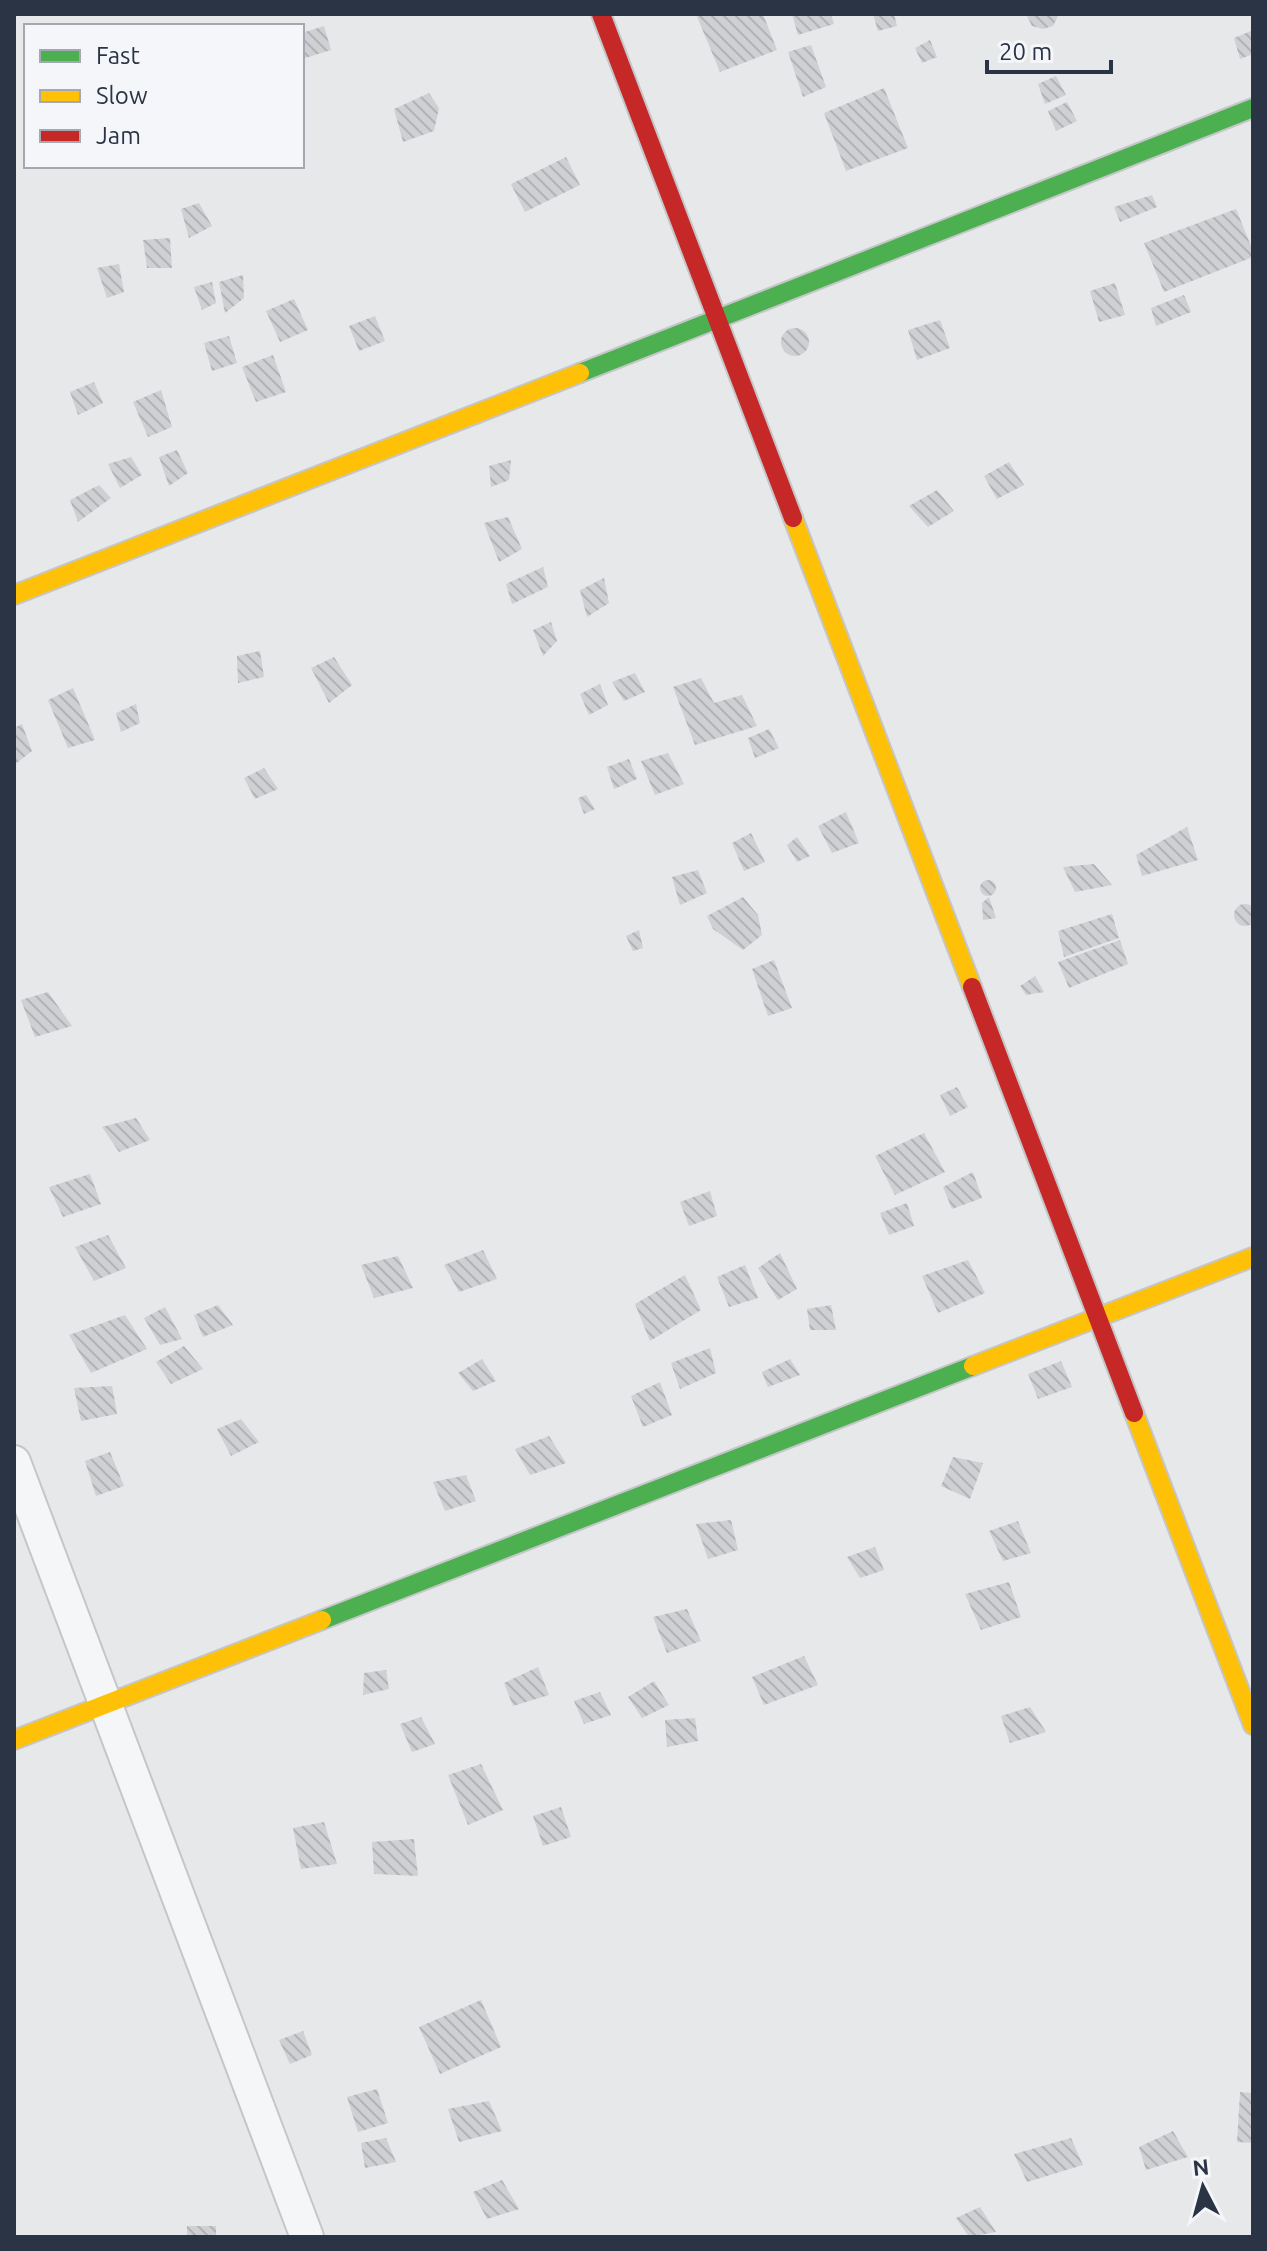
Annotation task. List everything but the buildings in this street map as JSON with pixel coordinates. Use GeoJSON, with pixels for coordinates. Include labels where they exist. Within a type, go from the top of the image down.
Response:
{"type":"FeatureCollection","features":[{"type":"Feature","properties":{"kind":"street"},"geometry":{"type":"LineString","coordinates":[[601,14],[1253,1725]]}},
{"type":"Feature","properties":{"kind":"street"},"geometry":{"type":"LineString","coordinates":[[14,595],[1253,108]]}},
{"type":"Feature","properties":{"kind":"street"},"geometry":{"type":"LineString","coordinates":[[14,1740],[1253,1257]]}},
{"type":"Feature","properties":{"kind":"street"},"geometry":{"type":"LineString","coordinates":[[14,1462],[307,2237]]}},
{"type":"Feature","properties":{"kind":"traffic: fast"},"geometry":{"type":"LineString","coordinates":[[580,373],[1253,108]]}},
{"type":"Feature","properties":{"kind":"traffic: fast"},"geometry":{"type":"LineString","coordinates":[[322,1620],[973,1366]]}},
{"type":"Feature","properties":{"kind":"traffic: slow"},"geometry":{"type":"LineString","coordinates":[[14,595],[580,373]]}},
{"type":"Feature","properties":{"kind":"traffic: slow"},"geometry":{"type":"LineString","coordinates":[[793,518],[972,987]]}},
{"type":"Feature","properties":{"kind":"traffic: slow"},"geometry":{"type":"LineString","coordinates":[[973,1366],[1253,1257]]}},
{"type":"Feature","properties":{"kind":"traffic: slow"},"geometry":{"type":"LineString","coordinates":[[1134,1413],[1253,1725]]}},
{"type":"Feature","properties":{"kind":"traffic: slow"},"geometry":{"type":"LineString","coordinates":[[14,1740],[322,1620]]}},
{"type":"Feature","properties":{"kind":"traffic: jam"},"geometry":{"type":"LineString","coordinates":[[601,14],[793,518]]}},
{"type":"Feature","properties":{"kind":"traffic: jam"},"geometry":{"type":"LineString","coordinates":[[972,987],[1134,1413]]}}]}
